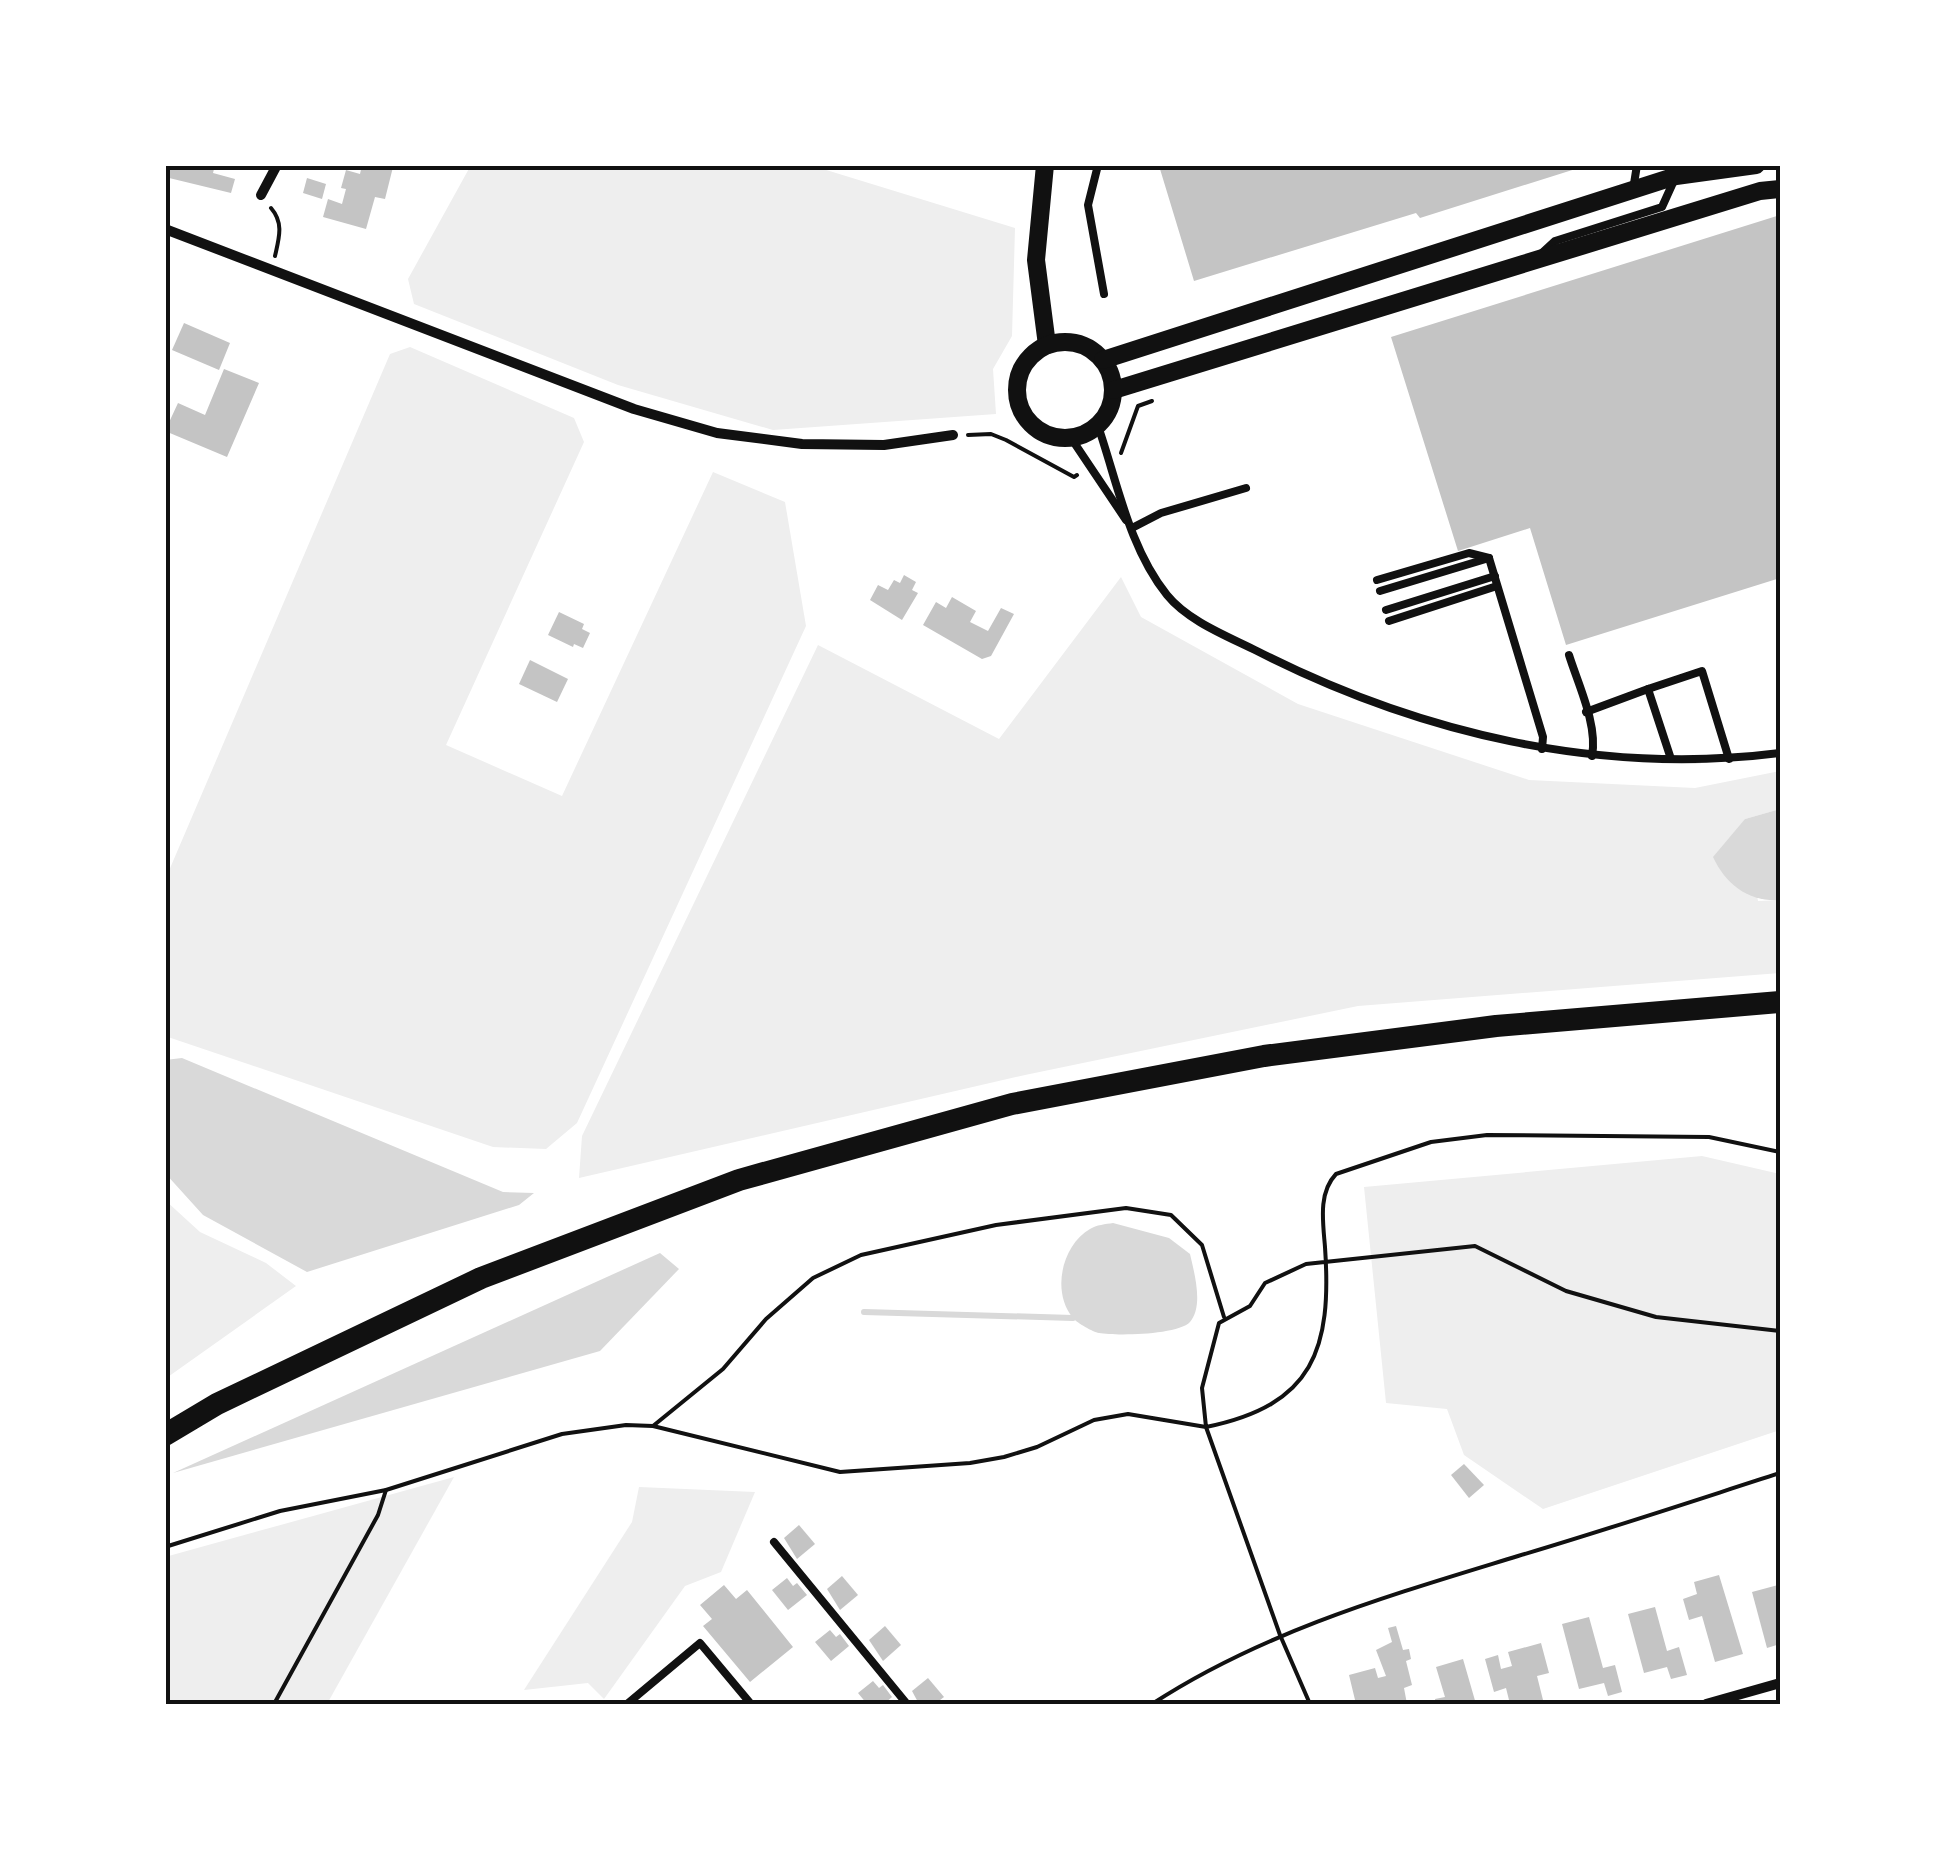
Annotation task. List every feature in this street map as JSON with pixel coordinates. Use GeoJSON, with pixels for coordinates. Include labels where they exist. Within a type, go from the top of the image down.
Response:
{"type":"FeatureCollection","features":[{"type":"Feature","properties":{"kind":"main road"},"geometry":{"type":"LineString","coordinates":[[165,1436],[217,1404],[481,1278],[739,1180],[1012,1104],[1264,1056],[1496,1026],[1780,1002]]}},
{"type":"Feature","properties":{"kind":"street"},"geometry":{"type":"LineString","coordinates":[[261,196],[277,165]]}},
{"type":"Feature","properties":{"kind":"street"},"geometry":{"type":"LineString","coordinates":[[1045,165],[1036,260],[1047,345]]}},
{"type":"Feature","properties":{"kind":"street"},"geometry":{"type":"LineString","coordinates":[[1103,360],[1632,190],[1674,171],[1756,165]]}},
{"type":"Feature","properties":{"kind":"street"},"geometry":{"type":"LineString","coordinates":[[1114,390],[1760,191],[1780,189]]}},
{"type":"Feature","properties":{"kind":"street"},"geometry":{"type":"LineString","coordinates":[[165,229],[634,409],[717,434],[802,444],[884,445],[953,435]]}},
{"type":"Feature","properties":{"kind":"street"},"geometry":{"type":"LineString","coordinates":[[1077,343],[1103,360],[1114,390],[1098,426],[1071,438],[1056,438],[1030,425],[1017,396],[1023,365],[1034,353],[1047,345],[1077,343]]}},
{"type":"Feature","properties":{"kind":"street"},"geometry":{"type":"LineString","coordinates":[[1708,1704],[1780,1683]]}},
{"type":"Feature","properties":{"kind":"lane"},"geometry":{"type":"LineString","coordinates":[[1098,165],[1088,204],[1104,294]]}},
{"type":"Feature","properties":{"kind":"lane"},"geometry":{"type":"LineString","coordinates":[[1632,190],[1637,165]]}},
{"type":"Feature","properties":{"kind":"lane"},"geometry":{"type":"LineString","coordinates":[[1534,260],[1555,241],[1662,207],[1674,171]]}},
{"type":"Feature","properties":{"kind":"lane"},"geometry":{"type":"LineString","coordinates":[[1098,426],[1132,528]]}},
{"type":"Feature","properties":{"kind":"lane"},"geometry":{"type":"LineString","coordinates":[[1071,438],[1132,528],[1166,594],[1180,608],[1222,633],[1345,691],[1442,725],[1542,749],[1592,756],[1730,760],[1780,753]]}},
{"type":"Feature","properties":{"kind":"lane"},"geometry":{"type":"LineString","coordinates":[[1132,528],[1162,513],[1246,488]]}},
{"type":"Feature","properties":{"kind":"lane"},"geometry":{"type":"LineString","coordinates":[[1377,580],[1469,553],[1489,558]]}},
{"type":"Feature","properties":{"kind":"lane"},"geometry":{"type":"LineString","coordinates":[[1489,558],[1543,736],[1542,749]]}},
{"type":"Feature","properties":{"kind":"lane"},"geometry":{"type":"LineString","coordinates":[[1380,591],[1489,558]]}},
{"type":"Feature","properties":{"kind":"lane"},"geometry":{"type":"LineString","coordinates":[[1386,610],[1496,581]]}},
{"type":"Feature","properties":{"kind":"lane"},"geometry":{"type":"LineString","coordinates":[[1389,621],[1496,581]]}},
{"type":"Feature","properties":{"kind":"lane"},"geometry":{"type":"LineString","coordinates":[[1569,655],[1594,746],[1592,756]]}},
{"type":"Feature","properties":{"kind":"lane"},"geometry":{"type":"LineString","coordinates":[[1586,712],[1702,671],[1730,760]]}},
{"type":"Feature","properties":{"kind":"lane"},"geometry":{"type":"LineString","coordinates":[[1648,689],[1671,759]]}},
{"type":"Feature","properties":{"kind":"lane"},"geometry":{"type":"LineString","coordinates":[[774,1542],[907,1704]]}},
{"type":"Feature","properties":{"kind":"lane"},"geometry":{"type":"LineString","coordinates":[[627,1704],[700,1643],[751,1704]]}},
{"type":"Feature","properties":{"kind":"path"},"geometry":{"type":"LineString","coordinates":[[261,196],[277,215],[281,233],[272,270]]}},
{"type":"Feature","properties":{"kind":"path"},"geometry":{"type":"LineString","coordinates":[[1110,460],[1121,455],[1138,406],[1157,400]]}},
{"type":"Feature","properties":{"kind":"path"},"geometry":{"type":"LineString","coordinates":[[953,435],[991,434],[1074,477],[1091,469]]}},
{"type":"Feature","properties":{"kind":"path"},"geometry":{"type":"LineString","coordinates":[[165,1547],[280,1511],[386,1490],[562,1434],[626,1425],[653,1426],[840,1472],[1004,1457],[1094,1420],[1128,1414],[1206,1427],[1254,1414],[1297,1386],[1312,1362],[1327,1302],[1322,1215],[1328,1182],[1336,1174],[1431,1142],[1487,1135],[1709,1136],[1780,1152]]}},
{"type":"Feature","properties":{"kind":"path"},"geometry":{"type":"LineString","coordinates":[[653,1426],[723,1369],[766,1319],[812,1278],[861,1255],[996,1225],[1126,1208],[1171,1214],[1202,1246],[1225,1319]]}},
{"type":"Feature","properties":{"kind":"path"},"geometry":{"type":"LineString","coordinates":[[1310,1704],[1280,1635],[1206,1427],[1202,1388],[1219,1323],[1250,1306],[1265,1283],[1306,1264],[1475,1246],[1566,1291],[1656,1317],[1780,1331]]}},
{"type":"Feature","properties":{"kind":"path"},"geometry":{"type":"LineString","coordinates":[[1152,1704],[1193,1677],[1280,1635],[1371,1601],[1780,1473]]}},
{"type":"Feature","properties":{"kind":"path"},"geometry":{"type":"LineString","coordinates":[[274,1704],[378,1515],[386,1490]]}},
{"type":"Feature","properties":{"kind":"shaded area"},"geometry":{"type":"Polygon","coordinates":[[[471,165],[810,165],[1015,228],[1012,336],[993,369],[996,414],[773,430],[618,385],[414,304],[408,279],[471,165]]]}},
{"type":"Feature","properties":{"kind":"shaded area"},"geometry":{"type":"Polygon","coordinates":[[[410,347],[574,418],[584,442],[446,745],[562,796],[713,472],[785,502],[806,626],[577,1123],[546,1149],[493,1147],[165,1036],[165,880],[390,354],[410,347]]]}},
{"type":"Feature","properties":{"kind":"shaded area"},"geometry":{"type":"Polygon","coordinates":[[[1121,577],[1141,617],[1298,704],[1529,780],[1695,788],[1780,771],[1780,809],[1745,819],[1758,901],[1780,900],[1780,973],[1358,1006],[1025,1075],[579,1178],[582,1136],[818,645],[999,739],[1121,577]]]}},
{"type":"Feature","properties":{"kind":"shaded area"},"geometry":{"type":"Polygon","coordinates":[[[1780,809],[1780,900],[1758,898],[1732,883],[1713,857],[1745,819],[1780,809]]]}},
{"type":"Feature","properties":{"kind":"shaded area"},"geometry":{"type":"Polygon","coordinates":[[[182,1058],[503,1192],[534,1193],[519,1205],[307,1272],[203,1215],[165,1173],[165,1060],[182,1058]]]}},
{"type":"Feature","properties":{"kind":"shaded area"},"geometry":{"type":"Polygon","coordinates":[[[1702,1156],[1780,1174],[1780,1430],[1543,1509],[1464,1455],[1447,1409],[1386,1403],[1364,1187],[1702,1156]]]}},
{"type":"Feature","properties":{"kind":"shaded area"},"geometry":{"type":"Polygon","coordinates":[[[165,1200],[200,1232],[266,1263],[296,1286],[165,1379],[165,1200]]]}},
{"type":"Feature","properties":{"kind":"shaded area"},"geometry":{"type":"Polygon","coordinates":[[[1113,1223],[1169,1238],[1190,1254],[1197,1298],[1190,1322],[1160,1332],[1119,1334],[1096,1332],[1073,1318],[1062,1295],[1067,1257],[1080,1236],[1113,1223]]]}},
{"type":"Feature","properties":{"kind":"shaded area"},"geometry":{"type":"Polygon","coordinates":[[[660,1253],[679,1269],[600,1351],[173,1473],[660,1253]]]}},
{"type":"Feature","properties":{"kind":"shaded area"},"geometry":{"type":"Polygon","coordinates":[[[454,1477],[327,1704],[165,1704],[165,1557],[454,1477]]]}},
{"type":"Feature","properties":{"kind":"shaded area"},"geometry":{"type":"Polygon","coordinates":[[[639,1487],[755,1492],[721,1572],[685,1586],[604,1699],[588,1683],[524,1690],[632,1522],[639,1487]]]}},
{"type":"Feature","properties":{"kind":"building"},"geometry":{"type":"Polygon","coordinates":[[[169,165],[215,165],[213,173],[235,179],[231,193],[165,177],[169,165]]]}},
{"type":"Feature","properties":{"kind":"building"},"geometry":{"type":"Polygon","coordinates":[[[362,165],[405,165],[403,170],[393,167],[385,199],[375,197],[366,229],[323,217],[328,199],[342,204],[346,170],[360,174],[362,165]]]}},
{"type":"Feature","properties":{"kind":"building"},"geometry":{"type":"Polygon","coordinates":[[[1174,165],[1585,166],[1420,218],[1416,213],[1194,281],[1160,169],[1174,165]]]}},
{"type":"Feature","properties":{"kind":"building"},"geometry":{"type":"Polygon","coordinates":[[[307,178],[326,184],[322,199],[303,193],[307,178]]]}},
{"type":"Feature","properties":{"kind":"building"},"geometry":{"type":"Polygon","coordinates":[[[1780,215],[1780,578],[1566,645],[1530,528],[1458,551],[1391,337],[1780,215]]]}},
{"type":"Feature","properties":{"kind":"building"},"geometry":{"type":"Polygon","coordinates":[[[184,323],[230,343],[219,370],[172,350],[184,323]]]}},
{"type":"Feature","properties":{"kind":"building"},"geometry":{"type":"Polygon","coordinates":[[[224,369],[259,383],[227,457],[165,431],[178,403],[205,415],[224,369]]]}},
{"type":"Feature","properties":{"kind":"building"},"geometry":{"type":"Polygon","coordinates":[[[904,575],[916,582],[912,590],[918,593],[902,620],[870,600],[878,585],[888,590],[894,580],[900,583],[904,575]]]}},
{"type":"Feature","properties":{"kind":"building"},"geometry":{"type":"Polygon","coordinates":[[[952,597],[976,611],[970,622],[988,631],[1001,608],[1014,614],[991,656],[982,659],[923,625],[936,602],[946,608],[952,597]]]}},
{"type":"Feature","properties":{"kind":"building"},"geometry":{"type":"Polygon","coordinates":[[[559,612],[584,624],[582,629],[590,633],[583,648],[548,635],[559,612]]]}},
{"type":"Feature","properties":{"kind":"building"},"geometry":{"type":"Polygon","coordinates":[[[530,660],[568,679],[557,702],[519,684],[530,660]]]}},
{"type":"Feature","properties":{"kind":"building"},"geometry":{"type":"Polygon","coordinates":[[[1464,1464],[1484,1485],[1469,1498],[1451,1475],[1464,1464]]]}},
{"type":"Feature","properties":{"kind":"building"},"geometry":{"type":"Polygon","coordinates":[[[799,1525],[815,1544],[797,1559],[784,1538],[799,1525]]]}},
{"type":"Feature","properties":{"kind":"building"},"geometry":{"type":"Polygon","coordinates":[[[1719,1575],[1743,1654],[1715,1662],[1702,1616],[1689,1620],[1683,1599],[1697,1594],[1694,1582],[1719,1575]]]}},
{"type":"Feature","properties":{"kind":"building"},"geometry":{"type":"Polygon","coordinates":[[[842,1576],[858,1595],[840,1610],[827,1589],[842,1576]]]}},
{"type":"Feature","properties":{"kind":"building"},"geometry":{"type":"Polygon","coordinates":[[[787,1578],[807,1595],[788,1610],[772,1590],[787,1578]]]}},
{"type":"Feature","properties":{"kind":"building"},"geometry":{"type":"Polygon","coordinates":[[[724,1585],[736,1599],[747,1590],[793,1647],[750,1682],[703,1626],[712,1619],[700,1605],[724,1585]]]}},
{"type":"Feature","properties":{"kind":"building"},"geometry":{"type":"Polygon","coordinates":[[[1778,1585],[1780,1644],[1767,1648],[1752,1592],[1778,1585]]]}},
{"type":"Feature","properties":{"kind":"building"},"geometry":{"type":"Polygon","coordinates":[[[1655,1607],[1667,1651],[1679,1647],[1687,1675],[1671,1679],[1667,1667],[1644,1673],[1628,1614],[1655,1607]]]}},
{"type":"Feature","properties":{"kind":"building"},"geometry":{"type":"Polygon","coordinates":[[[1589,1617],[1603,1668],[1615,1665],[1622,1692],[1608,1696],[1604,1683],[1579,1689],[1562,1624],[1589,1617]]]}},
{"type":"Feature","properties":{"kind":"building"},"geometry":{"type":"Polygon","coordinates":[[[885,1626],[901,1645],[883,1661],[869,1640],[885,1626]]]}},
{"type":"Feature","properties":{"kind":"building"},"geometry":{"type":"Polygon","coordinates":[[[1396,1626],[1403,1650],[1409,1649],[1411,1659],[1406,1661],[1412,1685],[1404,1688],[1407,1704],[1375,1704],[1374,1700],[1356,1704],[1349,1675],[1375,1668],[1378,1678],[1386,1676],[1376,1650],[1392,1642],[1388,1628],[1396,1626]]]}},
{"type":"Feature","properties":{"kind":"building"},"geometry":{"type":"Polygon","coordinates":[[[830,1630],[836,1637],[840,1634],[849,1646],[831,1661],[815,1642],[830,1630]]]}},
{"type":"Feature","properties":{"kind":"building"},"geometry":{"type":"Polygon","coordinates":[[[1541,1643],[1549,1673],[1537,1676],[1544,1704],[1510,1704],[1506,1688],[1494,1692],[1485,1659],[1498,1655],[1501,1669],[1512,1666],[1508,1652],[1541,1643]]]}},
{"type":"Feature","properties":{"kind":"building"},"geometry":{"type":"Polygon","coordinates":[[[1463,1659],[1476,1704],[1436,1704],[1435,1699],[1445,1697],[1436,1667],[1463,1659]]]}},
{"type":"Feature","properties":{"kind":"building"},"geometry":{"type":"Polygon","coordinates":[[[928,1678],[944,1697],[935,1704],[919,1704],[912,1691],[928,1678]]]}},
{"type":"Feature","properties":{"kind":"building"},"geometry":{"type":"Polygon","coordinates":[[[873,1681],[879,1688],[883,1685],[892,1697],[884,1704],[867,1704],[858,1693],[873,1681]]]}},
{"type":"Feature","properties":{"kind":"waterway"},"geometry":{"type":"LineString","coordinates":[[864,1312],[1073,1318]]}}]}
